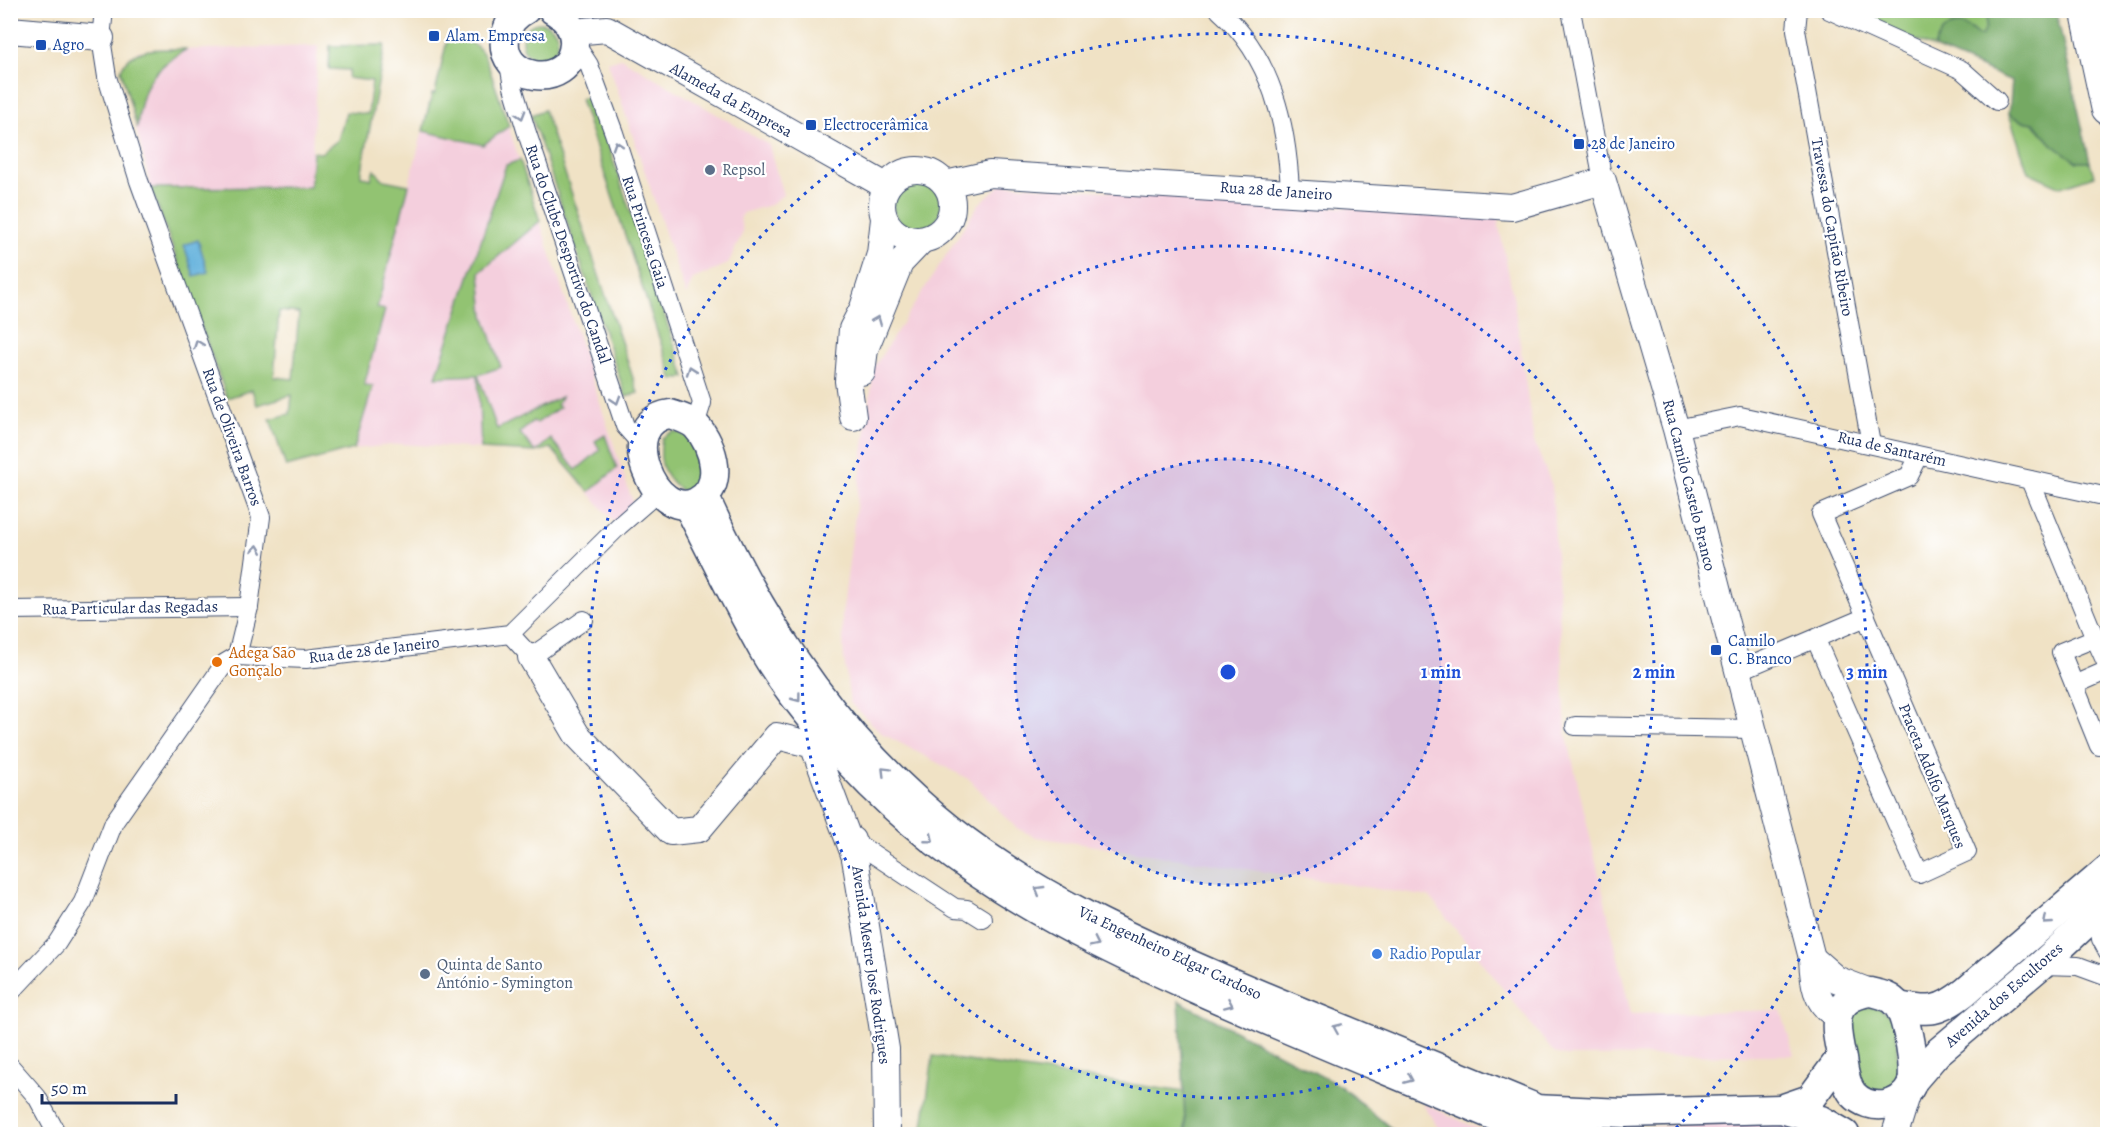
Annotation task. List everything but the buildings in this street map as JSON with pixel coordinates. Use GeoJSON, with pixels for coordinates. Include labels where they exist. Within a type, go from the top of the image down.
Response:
{"type":"FeatureCollection","features":[{"type":"Feature","properties":{"kind":"highway"},"geometry":{"type":"LineString","coordinates":[[2087,10],[2108,108]]}},
{"type":"Feature","properties":{"kind":"main road"},"geometry":{"type":"LineString","coordinates":[[525,10],[513,18],[505,38],[508,58],[523,73],[533,76],[553,74],[568,62],[573,37],[568,22],[553,10]]}},
{"type":"Feature","properties":{"kind":"main road"},"geometry":{"type":"LineString","coordinates":[[670,414],[695,425],[709,447],[714,468],[713,482],[696,501],[671,502],[658,492],[647,473],[641,444],[645,431],[661,416],[670,414]]}},
{"type":"Feature","properties":{"kind":"main road","name":"Via Engenheiro Edgar Cardoso"},"geometry":{"type":"LineString","coordinates":[[696,501],[723,538],[771,644],[808,681],[857,741],[902,787],[949,828],[1046,894],[1134,940],[1180,971],[1460,1101],[1523,1113]]}},
{"type":"Feature","properties":{"kind":"main road","name":"Avenida dos Escultores"},"geometry":{"type":"LineString","coordinates":[[1910,1087],[1937,1053],[2041,965],[2099,906],[2108,869]]}},
{"type":"Feature","properties":{"kind":"main road","name":"Avenida dos Escultores"},"geometry":{"type":"LineString","coordinates":[[1898,1006],[1926,1011],[1940,1010],[2099,906]]}},
{"type":"Feature","properties":{"kind":"main road","name":"Via Engenheiro Edgar Cardoso"},"geometry":{"type":"LineString","coordinates":[[1180,971],[1523,1113],[1587,1134]]}},
{"type":"Feature","properties":{"kind":"main road"},"geometry":{"type":"LineString","coordinates":[[1870,992],[1890,998],[1898,1006],[1903,1016],[1914,1071],[1910,1087],[1890,1104],[1880,1106],[1859,1099],[1847,1082],[1835,1026],[1837,1016],[1849,999],[1870,992]]}},
{"type":"Feature","properties":{"kind":"main road"},"geometry":{"type":"LineString","coordinates":[[1523,1113],[1781,1109],[1810,1100],[1842,1057]]}},
{"type":"Feature","properties":{"kind":"main road"},"geometry":{"type":"LineString","coordinates":[[1781,1109],[1821,1120],[1845,1134]]}},
{"type":"Feature","properties":{"kind":"street","name":"Rua de Oliveira Barros"},"geometry":{"type":"LineString","coordinates":[[105,10],[101,38],[107,77],[148,209],[261,517],[249,607],[237,656]]}},
{"type":"Feature","properties":{"kind":"street"},"geometry":{"type":"LineString","coordinates":[[1219,10],[1252,48],[1278,100],[1288,149],[1290,191]]}},
{"type":"Feature","properties":{"kind":"street","name":"Rua Camilo Castelo Branco"},"geometry":{"type":"LineString","coordinates":[[1571,10],[1603,181],[1676,429],[1736,672],[1812,958],[1813,978],[1821,1005],[1837,1016]]}},
{"type":"Feature","properties":{"kind":"street","name":"Travessa do Capitão Ribeiro"},"geometry":{"type":"LineString","coordinates":[[1798,10],[1797,30],[1871,444]]}},
{"type":"Feature","properties":{"kind":"street"},"geometry":{"type":"LineString","coordinates":[[1829,10],[1962,70],[1998,102]]}},
{"type":"Feature","properties":{"kind":"street","name":"Alameda da Empresa"},"geometry":{"type":"LineString","coordinates":[[573,37],[606,29],[886,186]]}},
{"type":"Feature","properties":{"kind":"street"},"geometry":{"type":"LineString","coordinates":[[10,30],[101,38]]}},
{"type":"Feature","properties":{"kind":"street","name":"Rua Princesa Gaia"},"geometry":{"type":"LineString","coordinates":[[573,37],[589,64],[614,133],[702,403],[695,425]]}},
{"type":"Feature","properties":{"kind":"street","name":"Rua do Clube Desportivo do Candal"},"geometry":{"type":"LineString","coordinates":[[508,58],[513,87],[526,130],[625,426],[641,444]]}},
{"type":"Feature","properties":{"kind":"street"},"geometry":{"type":"LineString","coordinates":[[915,169],[927,170],[946,184],[952,201],[950,219],[934,236],[922,240],[900,263],[865,349],[853,417],[848,381],[852,330],[863,308],[880,254],[884,219],[881,208],[886,186],[894,177],[915,169]]}},
{"type":"Feature","properties":{"kind":"street","name":"Rua 28 de Janeiro"},"geometry":{"type":"LineString","coordinates":[[946,184],[990,174],[1290,191],[1512,207],[1603,181]]}},
{"type":"Feature","properties":{"kind":"street"},"geometry":{"type":"LineString","coordinates":[[884,219],[899,236],[922,240]]}},
{"type":"Feature","properties":{"kind":"street","name":"Rua de Santarém"},"geometry":{"type":"LineString","coordinates":[[1676,429],[1740,416],[2108,497]]}},
{"type":"Feature","properties":{"kind":"street","name":"Praceta Adolfo Marques"},"geometry":{"type":"LineString","coordinates":[[1816,640],[1919,874],[1967,852],[1821,514],[1909,476],[1919,456]]}},
{"type":"Feature","properties":{"kind":"street"},"geometry":{"type":"LineString","coordinates":[[2030,480],[2108,668],[2074,684]]}},
{"type":"Feature","properties":{"kind":"street"},"geometry":{"type":"LineString","coordinates":[[584,620],[531,657],[510,634],[619,526],[658,492]]}},
{"type":"Feature","properties":{"kind":"street","name":"Rua Particular das Regadas"},"geometry":{"type":"LineString","coordinates":[[10,610],[249,607]]}},
{"type":"Feature","properties":{"kind":"street"},"geometry":{"type":"LineString","coordinates":[[1736,672],[1866,617]]}},
{"type":"Feature","properties":{"kind":"street","name":"Rua de 28 de Janeiro"},"geometry":{"type":"LineString","coordinates":[[237,656],[306,659],[510,634]]}},
{"type":"Feature","properties":{"kind":"street"},"geometry":{"type":"LineString","coordinates":[[2095,638],[2061,652],[2099,746]]}},
{"type":"Feature","properties":{"kind":"street"},"geometry":{"type":"LineString","coordinates":[[10,993],[57,942],[83,902],[114,822],[225,663],[237,656]]}},
{"type":"Feature","properties":{"kind":"street","name":"Avenida Mestre José Rodrigues"},"geometry":{"type":"LineString","coordinates":[[531,657],[577,735],[671,832],[699,829],[777,736],[813,745],[853,843],[886,1049],[886,1134]]}},
{"type":"Feature","properties":{"kind":"street"},"geometry":{"type":"LineString","coordinates":[[1575,726],[1752,729]]}},
{"type":"Feature","properties":{"kind":"street"},"geometry":{"type":"LineString","coordinates":[[853,843],[955,908],[967,909],[984,919]]}},
{"type":"Feature","properties":{"kind":"street"},"geometry":{"type":"LineString","coordinates":[[2099,906],[2101,939],[2108,952]]}},
{"type":"Feature","properties":{"kind":"street"},"geometry":{"type":"LineString","coordinates":[[1812,958],[1836,979],[1870,992]]}},
{"type":"Feature","properties":{"kind":"street"},"geometry":{"type":"LineString","coordinates":[[2041,965],[2078,966],[2108,977]]}},
{"type":"Feature","properties":{"kind":"street"},"geometry":{"type":"LineString","coordinates":[[10,1066],[37,1097],[57,1134]]}},
{"type":"Feature","properties":{"kind":"street"},"geometry":{"type":"LineString","coordinates":[[1896,1134],[1910,1087]]}},
{"type":"Feature","properties":{"kind":"shaded area"},"geometry":{"type":"Polygon","coordinates":[[[447,40],[463,40],[475,44],[483,52],[487,62],[633,503],[614,522],[550,448],[535,452],[401,444],[354,449],[372,387],[364,385],[385,311],[377,308],[432,95],[435,94],[447,40]]]}},
{"type":"Feature","properties":{"kind":"shaded area"},"geometry":{"type":"Polygon","coordinates":[[[318,46],[310,187],[151,188],[123,76],[138,51],[318,46]]]}},
{"type":"Feature","properties":{"kind":"shaded area","name":"Repsol"},"geometry":{"type":"Polygon","coordinates":[[[621,58],[769,145],[783,195],[770,205],[743,213],[740,219],[743,232],[728,264],[693,279],[686,295],[608,62],[621,58]]]}},
{"type":"Feature","properties":{"kind":"shaded area"},"geometry":{"type":"Polygon","coordinates":[[[1001,184],[1500,218],[1499,226],[1513,295],[1534,442],[1552,485],[1566,732],[1631,1014],[1781,1010],[1794,1055],[1566,1056],[1554,1053],[1430,897],[1036,837],[1016,828],[970,780],[883,734],[850,703],[844,658],[842,616],[874,367],[979,204],[1001,184]]]}},
{"type":"Feature","properties":{"kind":"shaded area"},"geometry":{"type":"Polygon","coordinates":[[[1422,1103],[1489,1134],[1442,1134],[1422,1103]]]}},
{"type":"Feature","properties":{"kind":"shaded area"},"geometry":{"type":"Polygon","coordinates":[[[1782,1123],[1820,1134],[1630,1134],[1617,1128],[1782,1123]]]}},
{"type":"Feature","properties":{"kind":"green space"},"geometry":{"type":"Polygon","coordinates":[[[1987,10],[1986,27],[1981,36],[1976,35],[1972,29],[1953,25],[1942,31],[1934,48],[1846,11],[1987,10]]]}},
{"type":"Feature","properties":{"kind":"green space"},"geometry":{"type":"Polygon","coordinates":[[[1987,11],[2056,11],[2090,162],[2077,162],[2053,145],[2034,123],[2022,121],[2009,114],[2012,81],[1934,48],[1941,34],[1954,25],[1967,27],[1981,36],[1986,27],[1987,11]]]}},
{"type":"Feature","properties":{"kind":"green space"},"geometry":{"type":"Polygon","coordinates":[[[540,23],[553,28],[558,41],[553,54],[540,59],[527,54],[522,41],[527,28],[540,23]]]}},
{"type":"Feature","properties":{"kind":"green space"},"geometry":{"type":"Polygon","coordinates":[[[447,40],[472,43],[484,55],[509,126],[483,145],[423,131],[432,94],[435,94],[447,40]]]}},
{"type":"Feature","properties":{"kind":"green space"},"geometry":{"type":"Polygon","coordinates":[[[385,45],[361,176],[371,179],[374,170],[384,180],[409,185],[377,308],[385,310],[364,385],[373,386],[354,449],[286,467],[270,419],[290,414],[292,395],[257,405],[252,390],[227,398],[151,188],[310,187],[313,152],[321,153],[338,140],[346,112],[368,114],[372,81],[348,78],[349,70],[329,69],[330,46],[385,45]],[[279,311],[274,377],[293,379],[299,313],[279,311]]]}},
{"type":"Feature","properties":{"kind":"green space"},"geometry":{"type":"Polygon","coordinates":[[[187,49],[164,64],[150,81],[145,90],[137,128],[121,70],[126,62],[132,56],[149,50],[187,49]]]}},
{"type":"Feature","properties":{"kind":"green space"},"geometry":{"type":"Polygon","coordinates":[[[592,96],[685,377],[673,380],[580,99],[592,96]]]}},
{"type":"Feature","properties":{"kind":"green space"},"geometry":{"type":"Polygon","coordinates":[[[544,110],[638,393],[626,397],[531,115],[544,110]]]}},
{"type":"Feature","properties":{"kind":"green space"},"geometry":{"type":"Polygon","coordinates":[[[2009,114],[2022,121],[2033,123],[2053,145],[2077,162],[2090,162],[2094,176],[2061,187],[2028,172],[2009,114]]]}},
{"type":"Feature","properties":{"kind":"green space"},"geometry":{"type":"Polygon","coordinates":[[[520,160],[540,221],[480,272],[484,315],[501,367],[478,375],[436,377],[506,165],[520,160]]]}},
{"type":"Feature","properties":{"kind":"green space"},"geometry":{"type":"Polygon","coordinates":[[[912,181],[922,181],[934,188],[941,200],[941,210],[934,222],[922,229],[912,229],[897,218],[893,210],[893,200],[904,185],[912,181]]]}},
{"type":"Feature","properties":{"kind":"green space"},"geometry":{"type":"Polygon","coordinates":[[[478,375],[497,429],[561,397],[557,405],[560,407],[537,423],[533,421],[520,433],[535,452],[481,449],[478,375]]]}},
{"type":"Feature","properties":{"kind":"green space"},"geometry":{"type":"Polygon","coordinates":[[[673,431],[681,433],[692,442],[699,455],[705,478],[688,495],[668,478],[662,464],[662,438],[673,431]]]}},
{"type":"Feature","properties":{"kind":"green space"},"geometry":{"type":"Polygon","coordinates":[[[605,435],[617,468],[589,492],[551,448],[535,452],[551,439],[576,470],[600,450],[595,441],[605,435]]]}},
{"type":"Feature","properties":{"kind":"green space"},"geometry":{"type":"Polygon","coordinates":[[[1179,1001],[1340,1086],[1398,1134],[1186,1134],[1179,1001]]]}},
{"type":"Feature","properties":{"kind":"green space"},"geometry":{"type":"Polygon","coordinates":[[[1864,1007],[1880,1007],[1896,1022],[1899,1086],[1880,1096],[1859,1086],[1848,1022],[1857,1010],[1864,1007]]]}},
{"type":"Feature","properties":{"kind":"green space"},"geometry":{"type":"Polygon","coordinates":[[[933,1056],[1184,1092],[1185,1134],[922,1134],[933,1056]]]}},
{"type":"Feature","properties":{"kind":"water"},"geometry":{"type":"Polygon","coordinates":[[[198,240],[208,272],[194,276],[184,245],[198,240]]]}},
{"type":"Feature","properties":{"kind":"place","name":"Alam. Empresa"},"geometry":{"type":"Point","coordinates":[434,36]}},
{"type":"Feature","properties":{"kind":"place","name":"Agro"},"geometry":{"type":"Point","coordinates":[41,45]}},
{"type":"Feature","properties":{"kind":"place","name":"Electrocerâmica"},"geometry":{"type":"Point","coordinates":[811,125]}},
{"type":"Feature","properties":{"kind":"place","name":"28 de Janeiro"},"geometry":{"type":"Point","coordinates":[1579,144]}},
{"type":"Feature","properties":{"kind":"place","name":"Repsol"},"geometry":{"type":"Point","coordinates":[710,170]}},
{"type":"Feature","properties":{"kind":"place","name":"Camilo C. Branco"},"geometry":{"type":"Point","coordinates":[1716,650]}},
{"type":"Feature","properties":{"kind":"place","name":"Adega São Gonçalo"},"geometry":{"type":"Point","coordinates":[217,662]}},
{"type":"Feature","properties":{"kind":"place","name":"Radio Popular"},"geometry":{"type":"Point","coordinates":[1377,954]}},
{"type":"Feature","properties":{"kind":"place","name":"Quinta de Santo António - Symington"},"geometry":{"type":"Point","coordinates":[425,974]}}]}
